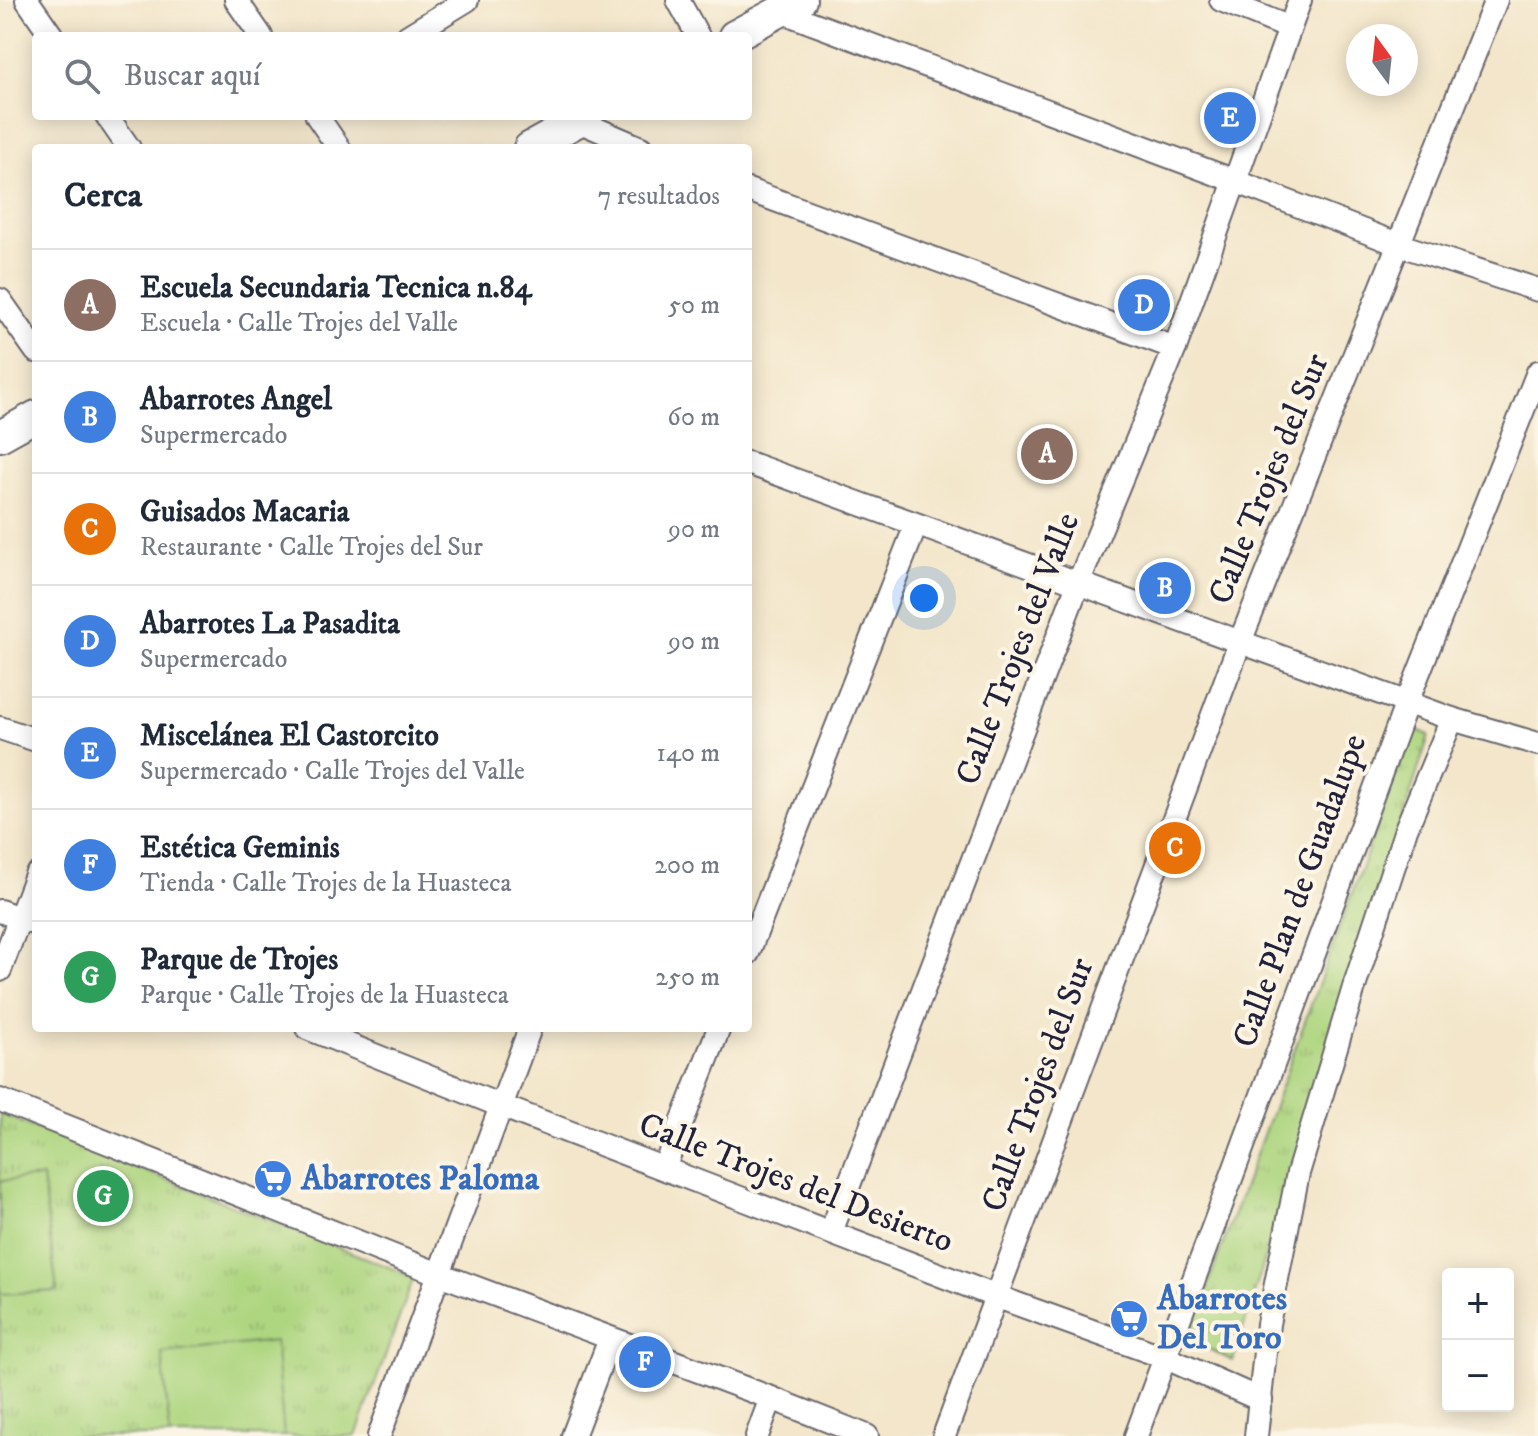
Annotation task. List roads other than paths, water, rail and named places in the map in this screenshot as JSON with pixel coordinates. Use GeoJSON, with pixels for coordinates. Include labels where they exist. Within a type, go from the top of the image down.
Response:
{"type":"FeatureCollection","features":[{"type":"Feature","properties":{"kind":"main road"},"geometry":{"type":"LineString","coordinates":[[741,32],[790,6]]}},
{"type":"Feature","properties":{"kind":"main road"},"geometry":{"type":"LineString","coordinates":[[536,144],[578,120]]}},
{"type":"Feature","properties":{"kind":"main road"},"geometry":{"type":"LineString","coordinates":[[0,436],[32,418]]}},
{"type":"Feature","properties":{"kind":"street"},"geometry":{"type":"LineString","coordinates":[[27,0],[49,32]]}},
{"type":"Feature","properties":{"kind":"street"},"geometry":{"type":"LineString","coordinates":[[236,0],[258,32]]}},
{"type":"Feature","properties":{"kind":"street"},"geometry":{"type":"LineString","coordinates":[[415,32],[467,0]]}},
{"type":"Feature","properties":{"kind":"street"},"geometry":{"type":"LineString","coordinates":[[678,0],[696,32]]}},
{"type":"Feature","properties":{"kind":"street"},"geometry":{"type":"LineString","coordinates":[[1221,0],[1290,28]]}},
{"type":"Feature","properties":{"kind":"street","name":"Calle Trojes del Valle"},"geometry":{"type":"LineString","coordinates":[[831,1232],[1078,584],[1175,348],[1300,0]]}},
{"type":"Feature","properties":{"kind":"street","name":"Calle Trojes del Sur"},"geometry":{"type":"LineString","coordinates":[[944,1436],[1240,642],[1496,0]]}},
{"type":"Feature","properties":{"kind":"street"},"geometry":{"type":"LineString","coordinates":[[790,6],[1400,245],[1538,290]]}},
{"type":"Feature","properties":{"kind":"street"},"geometry":{"type":"LineString","coordinates":[[110,120],[126,144]]}},
{"type":"Feature","properties":{"kind":"street"},"geometry":{"type":"LineString","coordinates":[[320,120],[336,144]]}},
{"type":"Feature","properties":{"kind":"street"},"geometry":{"type":"LineString","coordinates":[[586,120],[633,144]]}},
{"type":"Feature","properties":{"kind":"street"},"geometry":{"type":"LineString","coordinates":[[752,191],[1175,348]]}},
{"type":"Feature","properties":{"kind":"street"},"geometry":{"type":"LineString","coordinates":[[0,300],[32,345]]}},
{"type":"Feature","properties":{"kind":"street","name":"Calle Plan de Guadalupe"},"geometry":{"type":"LineString","coordinates":[[1136,1436],[1407,702],[1538,372]]}},
{"type":"Feature","properties":{"kind":"street"},"geometry":{"type":"LineString","coordinates":[[752,464],[1452,719],[1538,744]]}},
{"type":"Feature","properties":{"kind":"street"},"geometry":{"type":"LineString","coordinates":[[752,943],[916,525]]}},
{"type":"Feature","properties":{"kind":"street"},"geometry":{"type":"LineString","coordinates":[[1256,1436],[1268,1324],[1298,1173],[1406,829],[1452,719]]}},
{"type":"Feature","properties":{"kind":"street"},"geometry":{"type":"LineString","coordinates":[[0,728],[32,739]]}},
{"type":"Feature","properties":{"kind":"street"},"geometry":{"type":"LineString","coordinates":[[0,970],[32,885]]}},
{"type":"Feature","properties":{"kind":"street"},"geometry":{"type":"LineString","coordinates":[[379,1436],[529,1032]]}},
{"type":"Feature","properties":{"kind":"street"},"geometry":{"type":"LineString","coordinates":[[664,1168],[717,1032]]}},
{"type":"Feature","properties":{"kind":"street","name":"Calle Trojes del Desierto"},"geometry":{"type":"LineString","coordinates":[[342,1034],[501,1106],[995,1296],[1164,1357],[1261,1400]]}},
{"type":"Feature","properties":{"kind":"street"},"geometry":{"type":"LineString","coordinates":[[0,1100],[439,1274],[867,1436]]}},
{"type":"Feature","properties":{"kind":"street"},"geometry":{"type":"LineString","coordinates":[[573,1436],[610,1339]]}},
{"type":"Feature","properties":{"kind":"street"},"geometry":{"type":"LineString","coordinates":[[757,1436],[771,1398]]}},
{"type":"Feature","properties":{"kind":"place","name":"Miscelánea El Castorcito"},"geometry":{"type":"Point","coordinates":[1230,118]}},
{"type":"Feature","properties":{"kind":"place","name":"Abarrotes La Pasadita"},"geometry":{"type":"Point","coordinates":[1144,305]}},
{"type":"Feature","properties":{"kind":"place","name":"Escuela Secundaria Tecnica n.84"},"geometry":{"type":"Point","coordinates":[1047,454]}},
{"type":"Feature","properties":{"kind":"place","name":"Abarrotes Angel"},"geometry":{"type":"Point","coordinates":[1165,588]}},
{"type":"Feature","properties":{"kind":"place","name":"Guisados Macaria"},"geometry":{"type":"Point","coordinates":[1175,848]}},
{"type":"Feature","properties":{"kind":"place","name":"Abarrotes Paloma"},"geometry":{"type":"Point","coordinates":[273,1179]}},
{"type":"Feature","properties":{"kind":"place","name":"Parque de Trojes"},"geometry":{"type":"Point","coordinates":[103,1196]}},
{"type":"Feature","properties":{"kind":"place","name":"Abarrotes Del Toro"},"geometry":{"type":"Point","coordinates":[1129,1319]}},
{"type":"Feature","properties":{"kind":"place","name":"Estética Geminis"},"geometry":{"type":"Point","coordinates":[645,1362]}}]}
